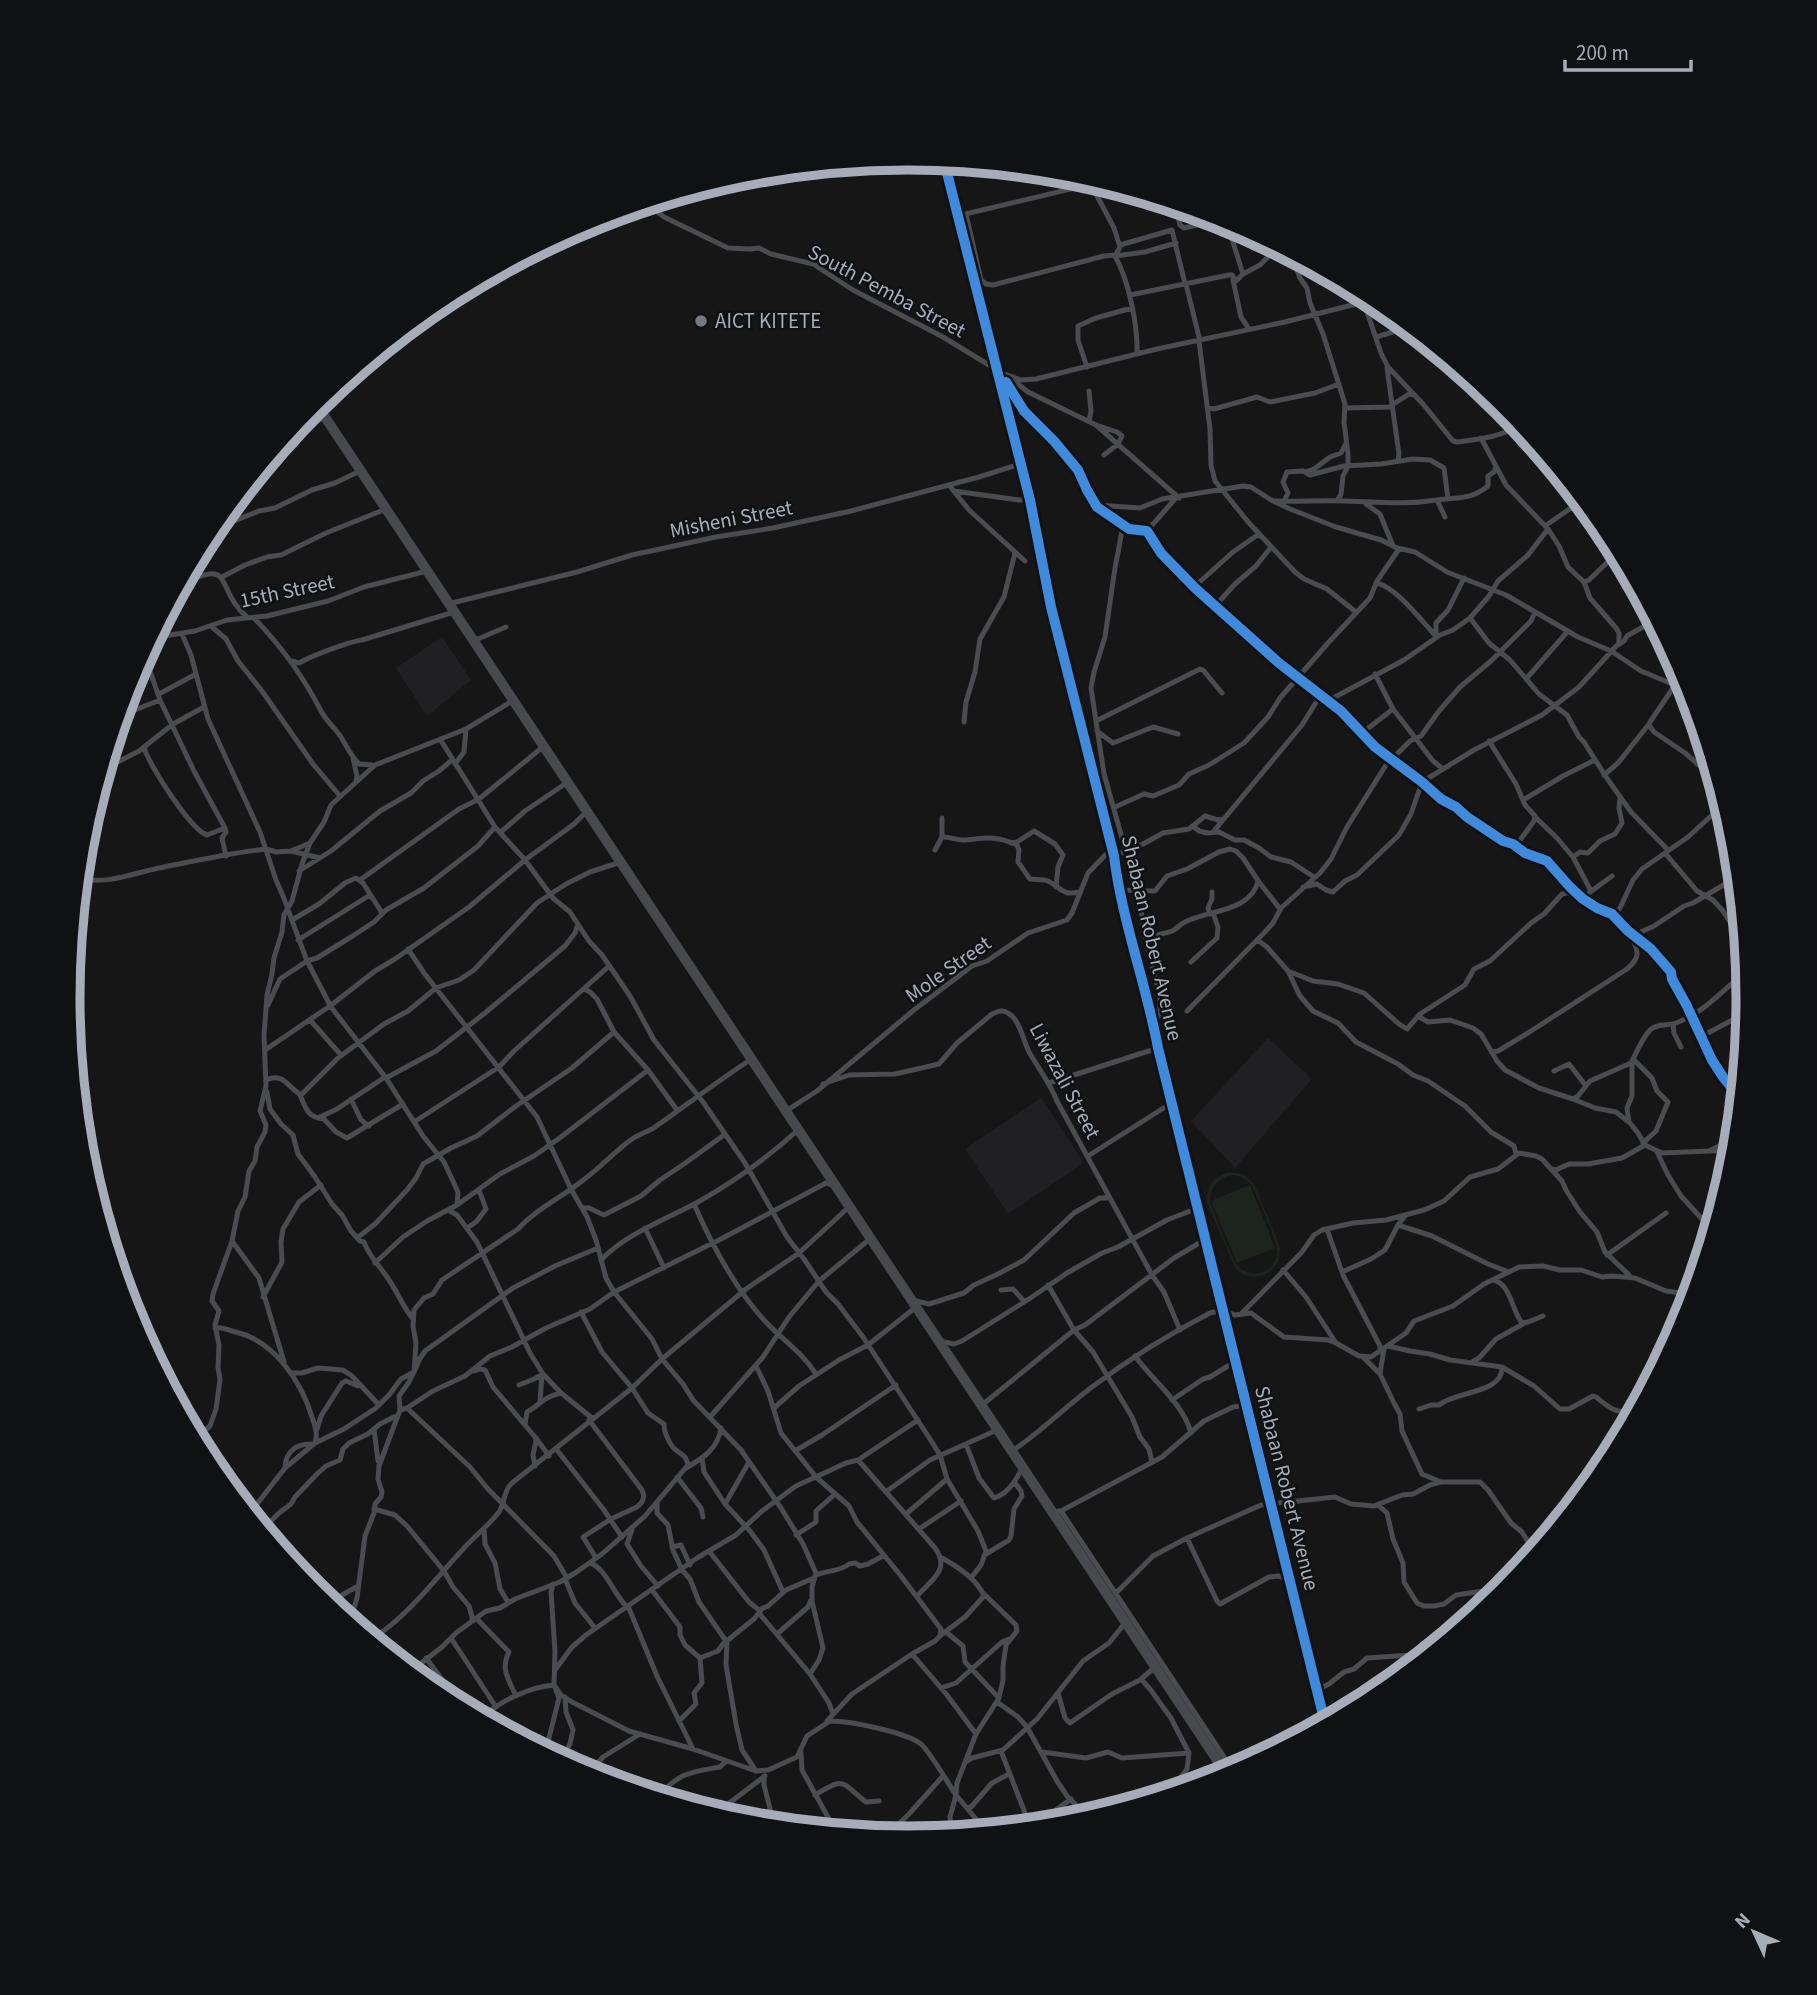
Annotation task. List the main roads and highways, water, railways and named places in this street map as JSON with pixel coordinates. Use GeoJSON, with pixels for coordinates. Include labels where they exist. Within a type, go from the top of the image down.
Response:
{"type":"FeatureCollection","features":[{"type":"Feature","properties":{"kind":"highway"},"geometry":{"type":"LineString","coordinates":[[323,412],[997,1430],[1056,1510],[1220,1764]]}},
{"type":"Feature","properties":{"kind":"place","name":"AICT KITETE"},"geometry":{"type":"Point","coordinates":[701,321]}}]}
